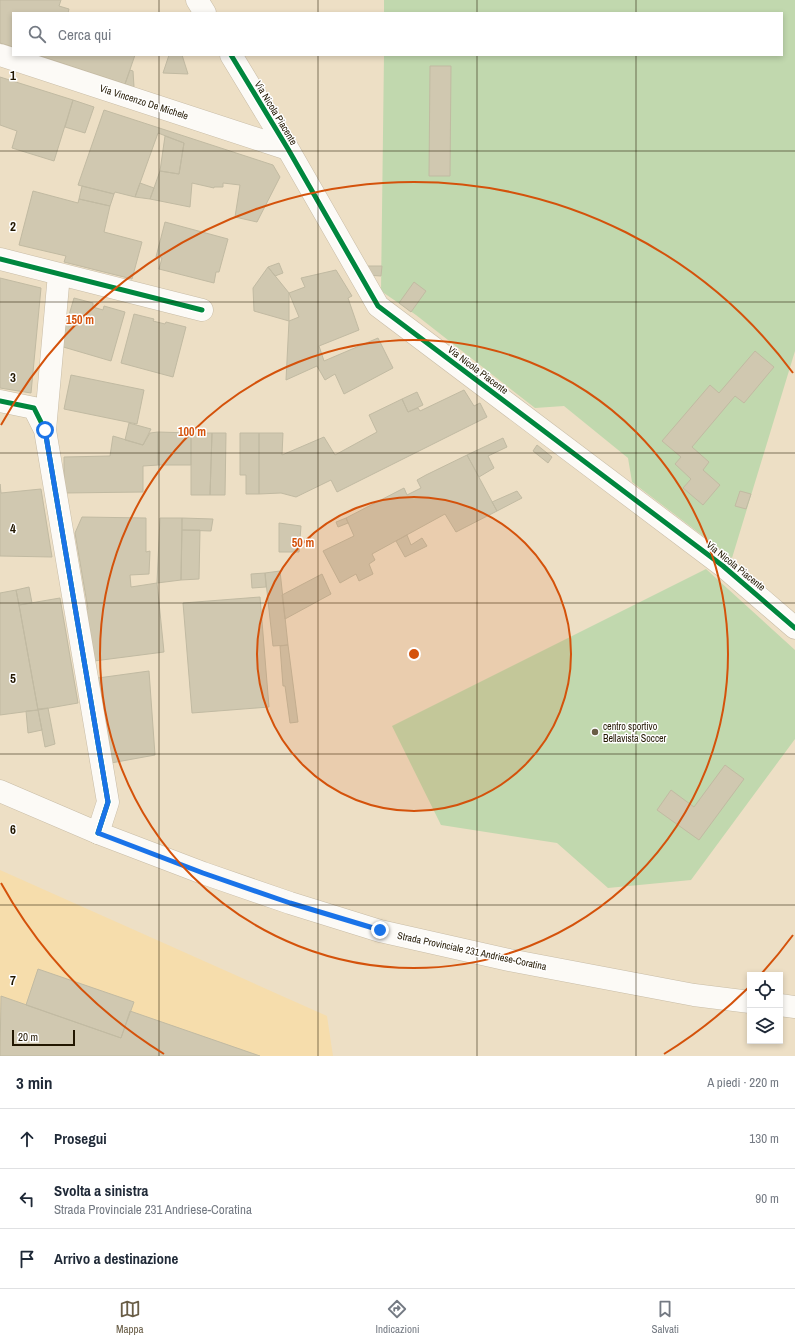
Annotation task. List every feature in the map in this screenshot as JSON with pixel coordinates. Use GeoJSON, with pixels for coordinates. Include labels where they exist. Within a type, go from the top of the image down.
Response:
{"type":"FeatureCollection","features":[{"type":"Feature","properties":{"kind":"street"},"geometry":{"type":"LineString","coordinates":[[197,0],[204,12]]}},
{"type":"Feature","properties":{"kind":"street","name":"Via Vincenzo De Michele"},"geometry":{"type":"LineString","coordinates":[[0,55],[288,149]]}},
{"type":"Feature","properties":{"kind":"street","name":"Via Nicola Piacente"},"geometry":{"type":"LineString","coordinates":[[232,56],[288,149],[378,306],[723,566],[795,628]]}},
{"type":"Feature","properties":{"kind":"street"},"geometry":{"type":"LineString","coordinates":[[0,260],[202,310]]}},
{"type":"Feature","properties":{"kind":"street"},"geometry":{"type":"LineString","coordinates":[[58,274],[45,430],[108,802],[98,833]]}},
{"type":"Feature","properties":{"kind":"street"},"geometry":{"type":"LineString","coordinates":[[0,401],[34,408],[45,430]]}},
{"type":"Feature","properties":{"kind":"street","name":"Strada Provinciale 231 Andriese-Coratina"},"geometry":{"type":"LineString","coordinates":[[0,791],[98,833],[203,873],[290,903],[380,930],[508,960],[680,992],[747,1002]]}},
{"type":"Feature","properties":{"kind":"street"},"geometry":{"type":"LineString","coordinates":[[783,1005],[795,1007]]}},
{"type":"Feature","properties":{"kind":"shaded area"},"geometry":{"type":"Polygon","coordinates":[[[0,870],[327,1016],[333,1056],[0,1056],[0,870]]]}},
{"type":"Feature","properties":{"kind":"green space"},"geometry":{"type":"Polygon","coordinates":[[[384,0],[795,0],[795,351],[732,558],[632,482],[628,458],[564,406],[535,408],[416,315],[381,291],[384,56],[783,56],[783,12],[384,12],[384,0]]]}},
{"type":"Feature","properties":{"kind":"green space","name":"centro sportivo Bellavista Soccer"},"geometry":{"type":"Polygon","coordinates":[[[706,569],[795,650],[795,739],[691,880],[608,888],[557,843],[441,825],[392,726],[706,569]]]}},
{"type":"Feature","properties":{"kind":"building"},"geometry":{"type":"Polygon","coordinates":[[[0,0],[61,0],[59,6],[69,9],[68,12],[12,12],[12,47],[0,43],[0,0]]]}},
{"type":"Feature","properties":{"kind":"building"},"geometry":{"type":"Polygon","coordinates":[[[40,56],[135,56],[125,84],[40,56]]]}},
{"type":"Feature","properties":{"kind":"building"},"geometry":{"type":"Polygon","coordinates":[[[169,56],[182,56],[188,74],[163,73],[169,56]]]}},
{"type":"Feature","properties":{"kind":"building"},"geometry":{"type":"Polygon","coordinates":[[[430,66],[451,66],[450,176],[429,176],[430,66]]]}},
{"type":"Feature","properties":{"kind":"building"},"geometry":{"type":"Polygon","coordinates":[[[130,70],[133,71],[134,87],[125,84],[130,70]]]}},
{"type":"Feature","properties":{"kind":"building"},"geometry":{"type":"Polygon","coordinates":[[[0,77],[73,100],[54,161],[12,148],[17,131],[0,125],[0,77]]]}},
{"type":"Feature","properties":{"kind":"building"},"geometry":{"type":"Polygon","coordinates":[[[73,100],[94,107],[85,133],[65,127],[73,100]]]}},
{"type":"Feature","properties":{"kind":"building"},"geometry":{"type":"Polygon","coordinates":[[[104,110],[273,165],[280,177],[257,222],[235,217],[240,185],[223,183],[223,187],[214,188],[192,183],[190,207],[150,199],[160,171],[179,174],[184,143],[158,133],[135,197],[115,192],[114,194],[78,185],[104,110]]]}},
{"type":"Feature","properties":{"kind":"building"},"geometry":{"type":"Polygon","coordinates":[[[165,136],[184,143],[179,174],[160,171],[165,136]]]}},
{"type":"Feature","properties":{"kind":"building"},"geometry":{"type":"Polygon","coordinates":[[[140,183],[154,188],[150,199],[135,197],[140,183]]]}},
{"type":"Feature","properties":{"kind":"building"},"geometry":{"type":"Polygon","coordinates":[[[82,186],[114,194],[110,206],[79,199],[82,186]]]}},
{"type":"Feature","properties":{"kind":"building"},"geometry":{"type":"Polygon","coordinates":[[[33,191],[78,203],[79,199],[110,206],[104,232],[142,242],[132,279],[64,262],[66,256],[19,245],[33,191]]]}},
{"type":"Feature","properties":{"kind":"building"},"geometry":{"type":"Polygon","coordinates":[[[165,222],[228,239],[219,272],[216,272],[214,283],[159,269],[162,258],[156,257],[165,222]]]}},
{"type":"Feature","properties":{"kind":"building"},"geometry":{"type":"Polygon","coordinates":[[[279,263],[283,273],[275,276],[268,267],[279,263]]]}},
{"type":"Feature","properties":{"kind":"building"},"geometry":{"type":"Polygon","coordinates":[[[365,266],[382,266],[381,276],[365,275],[365,266]]]}},
{"type":"Feature","properties":{"kind":"building"},"geometry":{"type":"Polygon","coordinates":[[[268,267],[289,293],[289,321],[254,311],[253,288],[268,267]]]}},
{"type":"Feature","properties":{"kind":"building"},"geometry":{"type":"Polygon","coordinates":[[[336,270],[352,296],[348,298],[359,330],[319,346],[324,361],[378,338],[393,368],[344,394],[335,374],[325,380],[317,366],[286,380],[289,321],[299,317],[289,293],[305,287],[301,278],[336,270]]]}},
{"type":"Feature","properties":{"kind":"building"},"geometry":{"type":"Polygon","coordinates":[[[0,278],[41,288],[31,393],[0,388],[0,278]]]}},
{"type":"Feature","properties":{"kind":"building"},"geometry":{"type":"Polygon","coordinates":[[[414,282],[426,291],[411,312],[399,303],[414,282]]]}},
{"type":"Feature","properties":{"kind":"building"},"geometry":{"type":"Polygon","coordinates":[[[74,298],[93,303],[93,307],[103,310],[104,306],[125,312],[111,361],[60,346],[74,298]]]}},
{"type":"Feature","properties":{"kind":"building"},"geometry":{"type":"Polygon","coordinates":[[[134,314],[154,319],[153,321],[165,324],[166,322],[186,327],[173,377],[121,363],[134,314]]]}},
{"type":"Feature","properties":{"kind":"building"},"geometry":{"type":"Polygon","coordinates":[[[755,351],[774,367],[744,403],[735,396],[692,447],[709,462],[703,470],[720,485],[703,505],[683,488],[691,479],[675,464],[681,457],[662,441],[710,385],[719,393],[755,351]]]}},
{"type":"Feature","properties":{"kind":"building"},"geometry":{"type":"Polygon","coordinates":[[[71,375],[144,390],[137,424],[64,409],[71,375]]]}},
{"type":"Feature","properties":{"kind":"building"},"geometry":{"type":"Polygon","coordinates":[[[464,390],[474,406],[480,403],[487,417],[337,492],[331,480],[296,497],[281,493],[259,494],[259,433],[283,433],[282,455],[324,437],[335,455],[377,432],[369,415],[402,399],[408,412],[418,408],[420,411],[464,390]]]}},
{"type":"Feature","properties":{"kind":"building"},"geometry":{"type":"Polygon","coordinates":[[[417,392],[423,405],[408,412],[402,399],[417,392]]]}},
{"type":"Feature","properties":{"kind":"building"},"geometry":{"type":"Polygon","coordinates":[[[129,423],[151,429],[143,445],[125,440],[129,423]]]}},
{"type":"Feature","properties":{"kind":"building"},"geometry":{"type":"Polygon","coordinates":[[[158,432],[158,465],[143,466],[143,492],[64,493],[64,457],[110,456],[113,436],[143,445],[150,433],[158,432]]]}},
{"type":"Feature","properties":{"kind":"building"},"geometry":{"type":"Polygon","coordinates":[[[158,432],[191,433],[191,465],[158,465],[158,432]]]}},
{"type":"Feature","properties":{"kind":"building"},"geometry":{"type":"Polygon","coordinates":[[[191,433],[212,433],[210,495],[191,495],[191,433]]]}},
{"type":"Feature","properties":{"kind":"building"},"geometry":{"type":"Polygon","coordinates":[[[212,433],[226,433],[225,495],[210,495],[212,433]]]}},
{"type":"Feature","properties":{"kind":"building"},"geometry":{"type":"Polygon","coordinates":[[[240,433],[259,433],[259,494],[246,494],[246,475],[240,475],[240,433]]]}},
{"type":"Feature","properties":{"kind":"building"},"geometry":{"type":"Polygon","coordinates":[[[503,438],[507,447],[488,456],[494,468],[479,477],[467,455],[503,438]]]}},
{"type":"Feature","properties":{"kind":"building"},"geometry":{"type":"Polygon","coordinates":[[[537,445],[552,457],[548,463],[533,451],[537,445]]]}},
{"type":"Feature","properties":{"kind":"building"},"geometry":{"type":"Polygon","coordinates":[[[467,455],[497,511],[456,532],[445,514],[372,554],[375,560],[369,564],[373,574],[359,581],[356,574],[340,583],[323,551],[354,536],[346,518],[404,488],[407,495],[421,488],[417,480],[467,455]]]}},
{"type":"Feature","properties":{"kind":"building"},"geometry":{"type":"Polygon","coordinates":[[[0,484],[1,493],[41,489],[52,557],[0,556],[0,484]]]}},
{"type":"Feature","properties":{"kind":"building"},"geometry":{"type":"Polygon","coordinates":[[[517,491],[522,498],[497,511],[492,502],[517,491]]]}},
{"type":"Feature","properties":{"kind":"building"},"geometry":{"type":"Polygon","coordinates":[[[740,491],[751,494],[746,509],[735,506],[740,491]]]}},
{"type":"Feature","properties":{"kind":"building"},"geometry":{"type":"Polygon","coordinates":[[[82,517],[146,518],[146,552],[150,551],[149,574],[130,575],[131,587],[157,583],[164,652],[94,661],[85,610],[88,609],[75,533],[82,517]]]}},
{"type":"Feature","properties":{"kind":"building"},"geometry":{"type":"Polygon","coordinates":[[[160,518],[182,518],[181,580],[157,583],[160,518]]]}},
{"type":"Feature","properties":{"kind":"building"},"geometry":{"type":"Polygon","coordinates":[[[182,518],[213,519],[211,531],[182,530],[182,518]]]}},
{"type":"Feature","properties":{"kind":"building"},"geometry":{"type":"Polygon","coordinates":[[[346,518],[348,523],[338,527],[336,522],[346,518]]]}},
{"type":"Feature","properties":{"kind":"building"},"geometry":{"type":"Polygon","coordinates":[[[279,523],[301,526],[299,552],[279,552],[279,523]]]}},
{"type":"Feature","properties":{"kind":"building"},"geometry":{"type":"Polygon","coordinates":[[[182,530],[200,530],[199,579],[181,580],[182,530]]]}},
{"type":"Feature","properties":{"kind":"building"},"geometry":{"type":"Polygon","coordinates":[[[407,535],[411,545],[422,538],[427,546],[405,557],[396,541],[407,535]]]}},
{"type":"Feature","properties":{"kind":"building"},"geometry":{"type":"Polygon","coordinates":[[[280,571],[288,645],[273,646],[265,573],[280,571]]]}},
{"type":"Feature","properties":{"kind":"building"},"geometry":{"type":"Polygon","coordinates":[[[265,573],[266,587],[252,588],[251,574],[265,573]]]}},
{"type":"Feature","properties":{"kind":"building"},"geometry":{"type":"Polygon","coordinates":[[[322,574],[331,594],[285,619],[282,595],[322,574]]]}},
{"type":"Feature","properties":{"kind":"building"},"geometry":{"type":"Polygon","coordinates":[[[29,587],[32,603],[19,605],[16,590],[29,587]]]}},
{"type":"Feature","properties":{"kind":"building"},"geometry":{"type":"Polygon","coordinates":[[[16,590],[38,710],[0,715],[0,593],[16,590]]]}},
{"type":"Feature","properties":{"kind":"building"},"geometry":{"type":"Polygon","coordinates":[[[260,597],[269,707],[192,713],[183,603],[260,597]]]}},
{"type":"Feature","properties":{"kind":"building"},"geometry":{"type":"Polygon","coordinates":[[[60,598],[78,703],[38,710],[19,605],[60,598]]]}},
{"type":"Feature","properties":{"kind":"building"},"geometry":{"type":"Polygon","coordinates":[[[288,645],[298,722],[290,723],[285,686],[283,686],[280,646],[288,645]]]}},
{"type":"Feature","properties":{"kind":"building"},"geometry":{"type":"Polygon","coordinates":[[[149,671],[155,755],[111,763],[98,678],[149,671]]]}},
{"type":"Feature","properties":{"kind":"building"},"geometry":{"type":"Polygon","coordinates":[[[48,708],[55,744],[45,747],[38,709],[48,708]]]}},
{"type":"Feature","properties":{"kind":"building"},"geometry":{"type":"Polygon","coordinates":[[[38,710],[42,730],[28,733],[26,711],[38,710]]]}},
{"type":"Feature","properties":{"kind":"building"},"geometry":{"type":"Polygon","coordinates":[[[725,765],[744,779],[699,840],[657,810],[671,790],[694,807],[725,765]]]}},
{"type":"Feature","properties":{"kind":"building"},"geometry":{"type":"Polygon","coordinates":[[[38,969],[134,1002],[121,1038],[26,1005],[38,969]]]}},
{"type":"Feature","properties":{"kind":"building"},"geometry":{"type":"Polygon","coordinates":[[[1,996],[121,1038],[130,1011],[260,1056],[0,1056],[1,996]]]}},
{"type":"Feature","properties":{"kind":"cycle path"},"geometry":{"type":"LineString","coordinates":[[232,56],[288,149],[378,306],[723,566],[795,628]]}},
{"type":"Feature","properties":{"kind":"cycle path"},"geometry":{"type":"LineString","coordinates":[[0,259],[202,310]]}},
{"type":"Feature","properties":{"kind":"cycle path"},"geometry":{"type":"LineString","coordinates":[[0,401],[34,408],[45,430],[108,802],[98,833]]}},
{"type":"Feature","properties":{"kind":"place","name":"centro sportivo Bellavista Soccer"},"geometry":{"type":"Point","coordinates":[595,732]}},
{"type":"Feature","properties":{"kind":"route"},"geometry":{"type":"LineString","coordinates":[[45,430],[108,802],[98,833],[203,873],[290,903],[380,930]]}}]}
